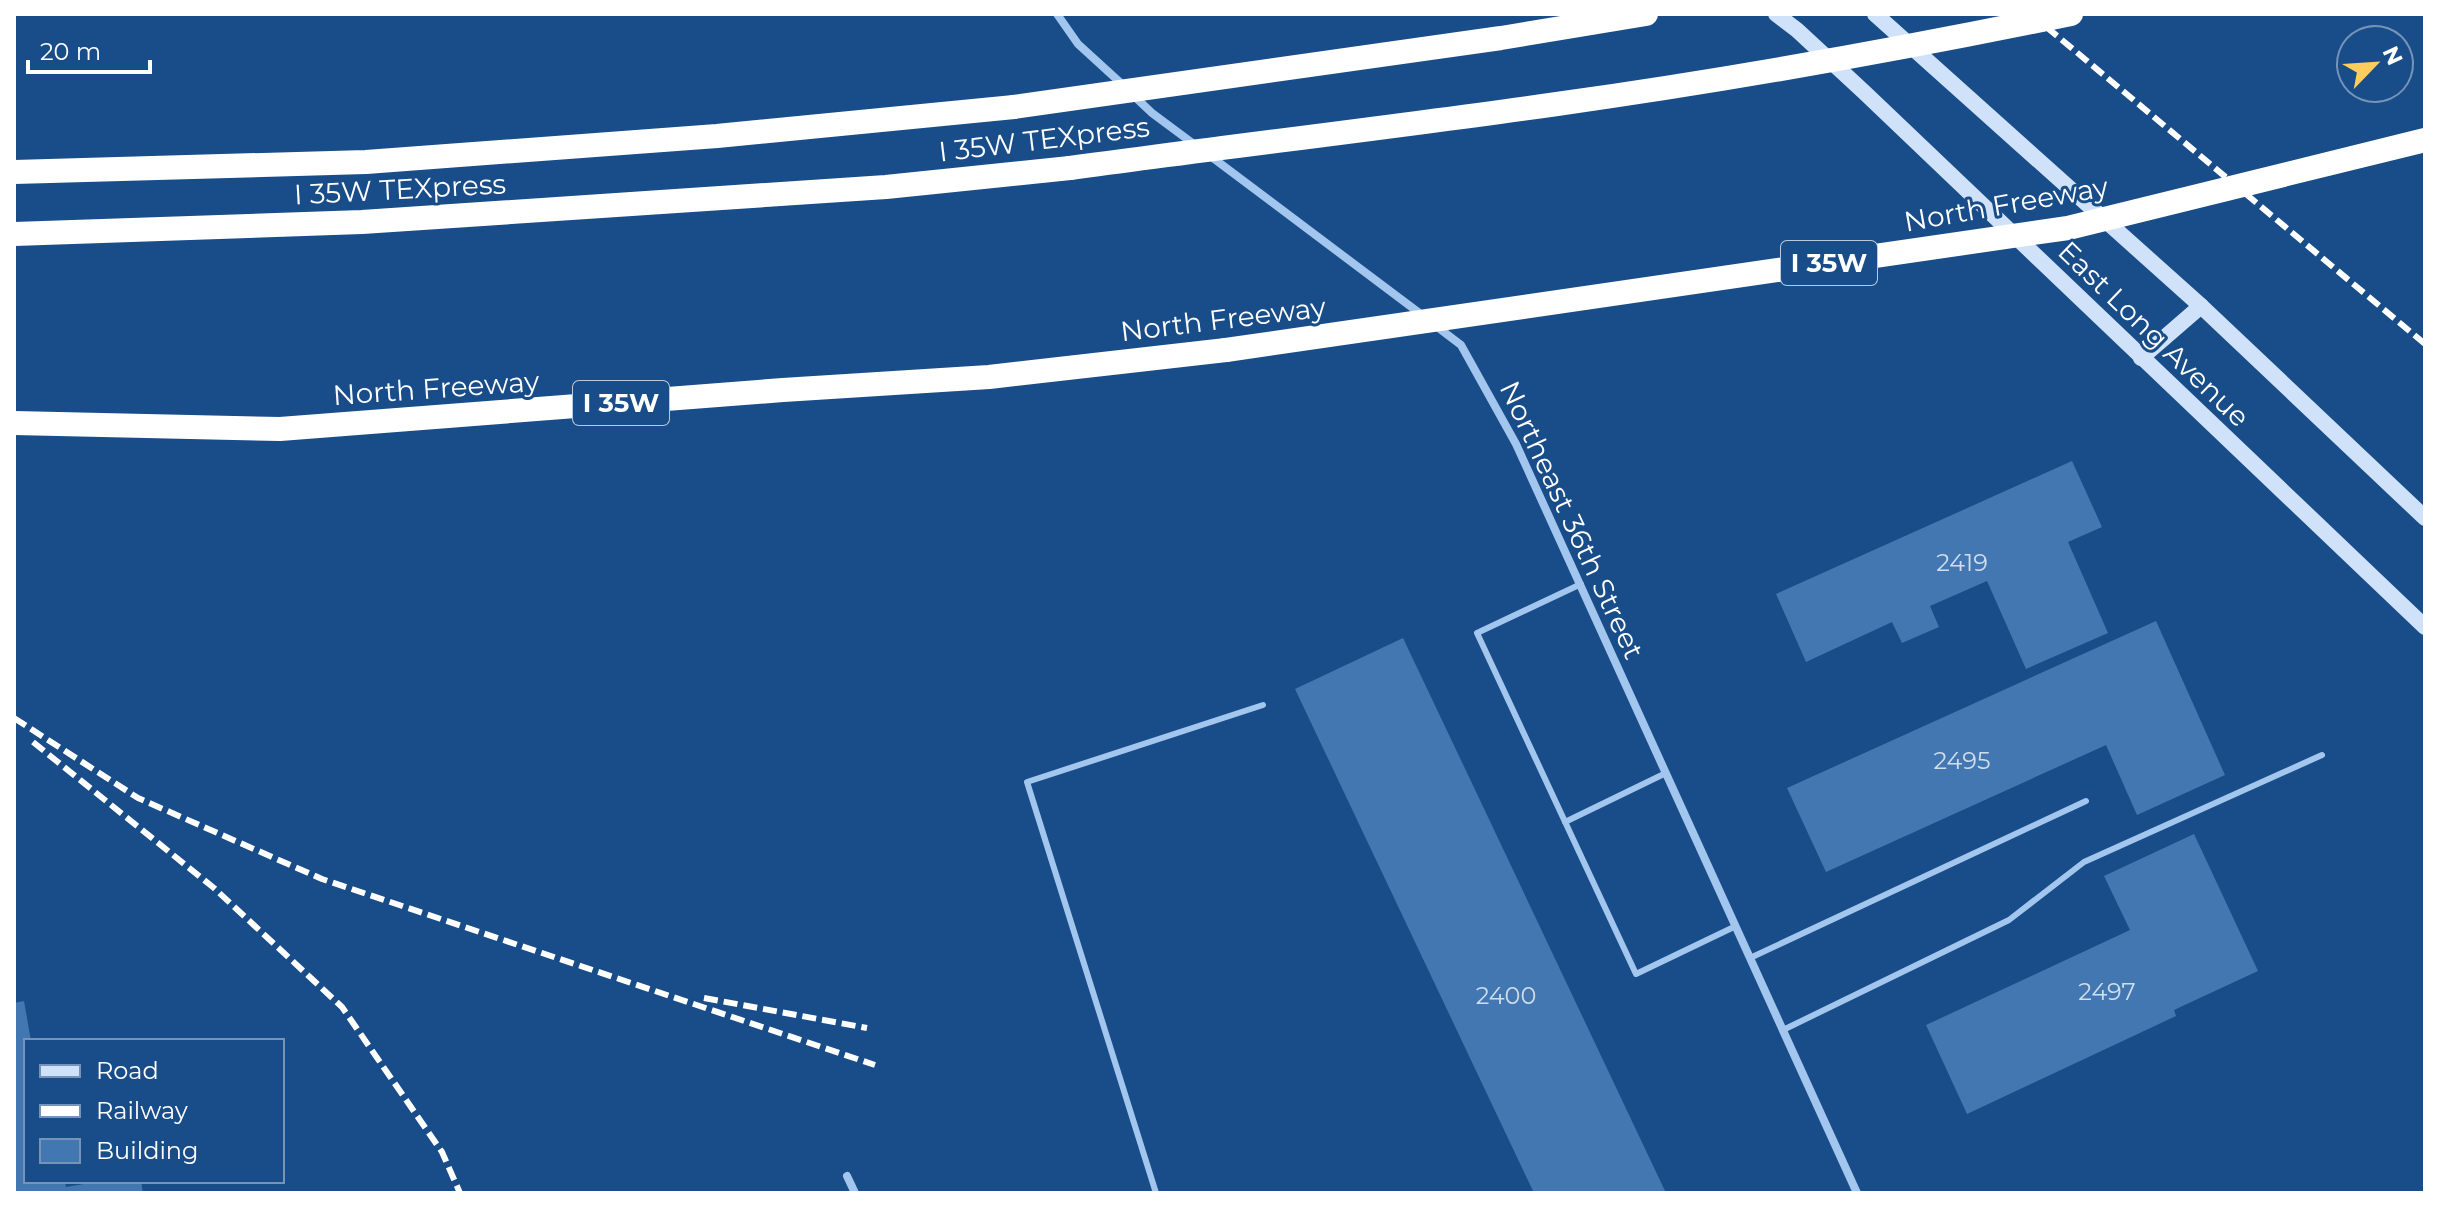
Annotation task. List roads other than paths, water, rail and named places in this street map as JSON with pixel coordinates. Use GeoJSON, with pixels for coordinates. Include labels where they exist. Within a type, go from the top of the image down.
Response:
{"type":"FeatureCollection","features":[{"type":"Feature","properties":{"kind":"highway","name":"I 35W TEXpress"},"geometry":{"type":"LineString","coordinates":[[14,172],[366,162],[717,136],[1014,107],[1501,38],[1646,14]]}},
{"type":"Feature","properties":{"kind":"highway","name":"I 35W TEXpress"},"geometry":{"type":"LineString","coordinates":[[14,234],[362,222],[886,187],[1070,168],[1559,104],[1793,67],[2071,14]]}},
{"type":"Feature","properties":{"kind":"highway","name":"North Freeway"},"geometry":{"type":"LineString","coordinates":[[14,423],[280,429],[989,377],[1226,350],[2068,228],[2425,140]]}},
{"type":"Feature","properties":{"kind":"main road","name":"East Long Avenue"},"geometry":{"type":"LineString","coordinates":[[1776,14],[1864,92],[2425,627]]}},
{"type":"Feature","properties":{"kind":"main road","name":"East Long Avenue"},"geometry":{"type":"LineString","coordinates":[[1875,14],[2201,306],[2425,518]]}},
{"type":"Feature","properties":{"kind":"main road"},"geometry":{"type":"LineString","coordinates":[[2141,358],[2201,306]]}},
{"type":"Feature","properties":{"kind":"street","name":"Northeast 36th Street"},"geometry":{"type":"LineString","coordinates":[[1057,14],[1078,44],[1152,113],[1461,345],[1516,444],[1857,1193]]}},
{"type":"Feature","properties":{"kind":"street"},"geometry":{"type":"LineString","coordinates":[[847,1176],[855,1193]]}},
{"type":"Feature","properties":{"kind":"lane"},"geometry":{"type":"LineString","coordinates":[[1581,584],[1477,633],[1636,974],[1736,926]]}},
{"type":"Feature","properties":{"kind":"lane"},"geometry":{"type":"LineString","coordinates":[[1156,1193],[1027,782],[1263,705]]}},
{"type":"Feature","properties":{"kind":"lane"},"geometry":{"type":"LineString","coordinates":[[1783,1030],[2009,920],[2084,862],[2322,755]]}},
{"type":"Feature","properties":{"kind":"lane"},"geometry":{"type":"LineString","coordinates":[[1565,822],[1666,773]]}},
{"type":"Feature","properties":{"kind":"lane"},"geometry":{"type":"LineString","coordinates":[[1750,958],[2086,801]]}},
{"type":"Feature","properties":{"kind":"railway"},"geometry":{"type":"LineString","coordinates":[[2031,14],[2425,344]]}},
{"type":"Feature","properties":{"kind":"railway"},"geometry":{"type":"LineString","coordinates":[[14,718],[138,798],[322,879],[875,1065]]}},
{"type":"Feature","properties":{"kind":"railway"},"geometry":{"type":"LineString","coordinates":[[33,742],[214,888],[342,1007],[442,1152],[460,1193]]}},
{"type":"Feature","properties":{"kind":"railway"},"geometry":{"type":"LineString","coordinates":[[704,998],[867,1028]]}}]}
